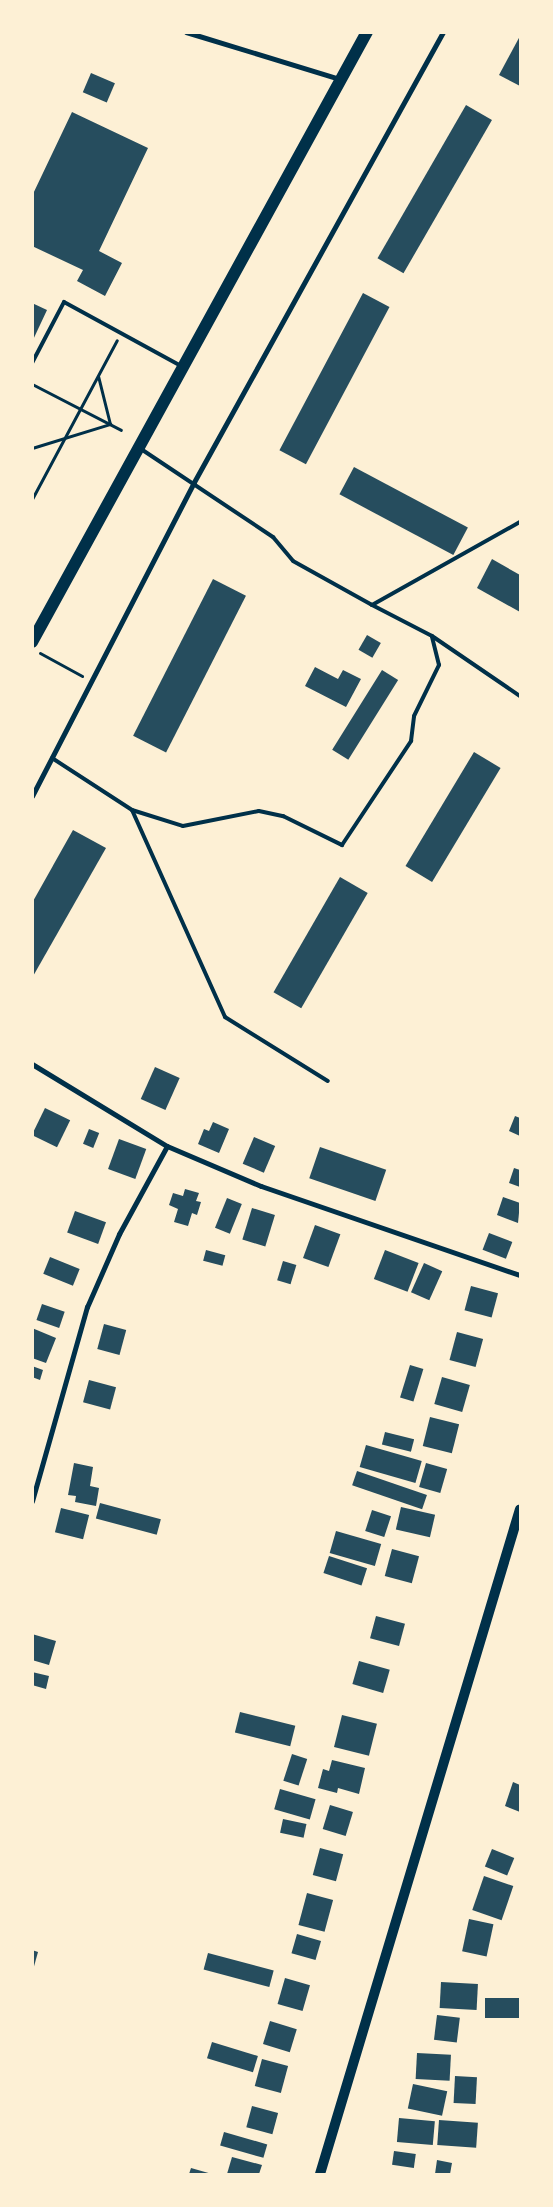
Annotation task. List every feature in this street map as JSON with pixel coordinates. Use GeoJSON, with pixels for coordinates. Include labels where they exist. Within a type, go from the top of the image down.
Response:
{"type":"FeatureCollection","features":[{"type":"Feature","properties":{"kind":"main road"},"geometry":{"type":"LineString","coordinates":[[32,642],[367,32]]}},
{"type":"Feature","properties":{"kind":"main road"},"geometry":{"type":"LineString","coordinates":[[320,2174],[520,1509]]}},
{"type":"Feature","properties":{"kind":"street"},"geometry":{"type":"LineString","coordinates":[[186,32],[340,80]]}},
{"type":"Feature","properties":{"kind":"street"},"geometry":{"type":"LineString","coordinates":[[32,796],[194,482],[443,32]]}},
{"type":"Feature","properties":{"kind":"street"},"geometry":{"type":"LineString","coordinates":[[32,1064],[167,1146],[261,1186],[520,1274]]}},
{"type":"Feature","properties":{"kind":"street"},"geometry":{"type":"LineString","coordinates":[[32,1501],[87,1307],[119,1234],[167,1146]]}},
{"type":"Feature","properties":{"kind":"lane"},"geometry":{"type":"LineString","coordinates":[[32,363],[64,302],[183,367]]}},
{"type":"Feature","properties":{"kind":"lane"},"geometry":{"type":"LineString","coordinates":[[139,447],[194,482],[273,537],[293,561],[432,636],[520,696]]}},
{"type":"Feature","properties":{"kind":"lane"},"geometry":{"type":"LineString","coordinates":[[372,604],[520,522]]}},
{"type":"Feature","properties":{"kind":"lane"},"geometry":{"type":"LineString","coordinates":[[52,758],[132,810],[183,826],[259,811],[282,816],[342,844],[411,741],[414,716],[440,665],[432,636]]}},
{"type":"Feature","properties":{"kind":"lane"},"geometry":{"type":"LineString","coordinates":[[132,810],[225,1018],[328,1081]]}},
{"type":"Feature","properties":{"kind":"path"},"geometry":{"type":"LineString","coordinates":[[32,499],[121,333]]}},
{"type":"Feature","properties":{"kind":"path"},"geometry":{"type":"LineString","coordinates":[[98,376],[110,424]]}},
{"type":"Feature","properties":{"kind":"path"},"geometry":{"type":"LineString","coordinates":[[32,384],[121,430]]}},
{"type":"Feature","properties":{"kind":"path"},"geometry":{"type":"LineString","coordinates":[[32,448],[110,424]]}},
{"type":"Feature","properties":{"kind":"path"},"geometry":{"type":"LineString","coordinates":[[32,649],[92,682]]}},
{"type":"Feature","properties":{"kind":"building"},"geometry":{"type":"Polygon","coordinates":[[[520,36],[520,86],[499,75],[520,36]]]}},
{"type":"Feature","properties":{"kind":"building"},"geometry":{"type":"Polygon","coordinates":[[[91,73],[115,83],[107,102],[83,92],[91,73]]]}},
{"type":"Feature","properties":{"kind":"building"},"geometry":{"type":"Polygon","coordinates":[[[466,105],[492,120],[403,273],[378,258],[466,105]]]}},
{"type":"Feature","properties":{"kind":"building"},"geometry":{"type":"Polygon","coordinates":[[[72,112],[148,148],[99,251],[122,263],[105,296],[77,281],[83,270],[32,246],[32,196],[72,112]]]}},
{"type":"Feature","properties":{"kind":"building"},"geometry":{"type":"Polygon","coordinates":[[[363,293],[389,307],[306,464],[279,450],[363,293]]]}},
{"type":"Feature","properties":{"kind":"building"},"geometry":{"type":"Polygon","coordinates":[[[32,303],[47,310],[32,342],[32,303]]]}},
{"type":"Feature","properties":{"kind":"building"},"geometry":{"type":"Polygon","coordinates":[[[354,467],[468,528],[453,555],[339,494],[354,467]]]}},
{"type":"Feature","properties":{"kind":"building"},"geometry":{"type":"Polygon","coordinates":[[[492,559],[520,575],[520,612],[477,588],[492,559]]]}},
{"type":"Feature","properties":{"kind":"building"},"geometry":{"type":"Polygon","coordinates":[[[213,579],[246,596],[166,753],[133,736],[213,579]]]}},
{"type":"Feature","properties":{"kind":"building"},"geometry":{"type":"Polygon","coordinates":[[[367,635],[381,643],[372,658],[358,650],[367,635]]]}},
{"type":"Feature","properties":{"kind":"building"},"geometry":{"type":"Polygon","coordinates":[[[315,667],[338,679],[343,670],[361,679],[346,707],[305,686],[315,667]]]}},
{"type":"Feature","properties":{"kind":"building"},"geometry":{"type":"Polygon","coordinates":[[[382,670],[398,680],[348,760],[332,750],[382,670]]]}},
{"type":"Feature","properties":{"kind":"building"},"geometry":{"type":"Polygon","coordinates":[[[474,752],[501,768],[432,882],[405,866],[474,752]]]}},
{"type":"Feature","properties":{"kind":"building"},"geometry":{"type":"Polygon","coordinates":[[[73,830],[106,848],[32,978],[32,903],[73,830]]]}},
{"type":"Feature","properties":{"kind":"building"},"geometry":{"type":"Polygon","coordinates":[[[340,877],[368,893],[301,1008],[274,992],[340,877]]]}},
{"type":"Feature","properties":{"kind":"building"},"geometry":{"type":"Polygon","coordinates":[[[155,1067],[180,1078],[165,1110],[141,1099],[155,1067]]]}},
{"type":"Feature","properties":{"kind":"building"},"geometry":{"type":"Polygon","coordinates":[[[45,1108],[70,1120],[57,1147],[32,1135],[45,1108]]]}},
{"type":"Feature","properties":{"kind":"building"},"geometry":{"type":"Polygon","coordinates":[[[515,1116],[520,1118],[520,1136],[509,1131],[515,1116]]]}},
{"type":"Feature","properties":{"kind":"building"},"geometry":{"type":"Polygon","coordinates":[[[213,1122],[229,1129],[219,1153],[198,1144],[204,1129],[209,1131],[213,1122]]]}},
{"type":"Feature","properties":{"kind":"building"},"geometry":{"type":"Polygon","coordinates":[[[89,1129],[99,1133],[93,1148],[83,1144],[89,1129]]]}},
{"type":"Feature","properties":{"kind":"building"},"geometry":{"type":"Polygon","coordinates":[[[254,1137],[275,1146],[264,1173],[243,1164],[254,1137]]]}},
{"type":"Feature","properties":{"kind":"building"},"geometry":{"type":"Polygon","coordinates":[[[119,1139],[146,1149],[135,1179],[108,1169],[119,1139]]]}},
{"type":"Feature","properties":{"kind":"building"},"geometry":{"type":"Polygon","coordinates":[[[320,1147],[386,1170],[375,1201],[309,1178],[320,1147]]]}},
{"type":"Feature","properties":{"kind":"building"},"geometry":{"type":"Polygon","coordinates":[[[514,1168],[520,1170],[520,1187],[509,1183],[514,1168]]]}},
{"type":"Feature","properties":{"kind":"building"},"geometry":{"type":"Polygon","coordinates":[[[185,1189],[199,1193],[196,1201],[201,1202],[197,1215],[192,1213],[188,1226],[174,1222],[178,1209],[169,1205],[173,1193],[183,1196],[185,1189]]]}},
{"type":"Feature","properties":{"kind":"building"},"geometry":{"type":"Polygon","coordinates":[[[503,1197],[520,1203],[518,1223],[497,1215],[503,1197]]]}},
{"type":"Feature","properties":{"kind":"building"},"geometry":{"type":"Polygon","coordinates":[[[227,1198],[242,1204],[230,1234],[215,1228],[227,1198]]]}},
{"type":"Feature","properties":{"kind":"building"},"geometry":{"type":"Polygon","coordinates":[[[252,1208],[275,1215],[265,1247],[242,1240],[252,1208]]]}},
{"type":"Feature","properties":{"kind":"building"},"geometry":{"type":"Polygon","coordinates":[[[75,1211],[106,1222],[98,1244],[67,1233],[75,1211]]]}},
{"type":"Feature","properties":{"kind":"building"},"geometry":{"type":"Polygon","coordinates":[[[315,1225],[340,1234],[328,1267],[303,1258],[315,1225]]]}},
{"type":"Feature","properties":{"kind":"building"},"geometry":{"type":"Polygon","coordinates":[[[489,1233],[512,1242],[506,1259],[483,1250],[489,1233]]]}},
{"type":"Feature","properties":{"kind":"building"},"geometry":{"type":"Polygon","coordinates":[[[206,1250],[225,1255],[222,1266],[203,1261],[206,1250]]]}},
{"type":"Feature","properties":{"kind":"building"},"geometry":{"type":"Polygon","coordinates":[[[385,1250],[419,1263],[407,1292],[374,1279],[385,1250]]]}},
{"type":"Feature","properties":{"kind":"building"},"geometry":{"type":"Polygon","coordinates":[[[50,1257],[80,1269],[73,1286],[43,1274],[50,1257]]]}},
{"type":"Feature","properties":{"kind":"building"},"geometry":{"type":"Polygon","coordinates":[[[283,1261],[296,1265],[291,1284],[277,1280],[283,1261]]]}},
{"type":"Feature","properties":{"kind":"building"},"geometry":{"type":"Polygon","coordinates":[[[424,1263],[442,1271],[429,1300],[411,1292],[424,1263]]]}},
{"type":"Feature","properties":{"kind":"building"},"geometry":{"type":"Polygon","coordinates":[[[471,1286],[498,1293],[492,1317],[465,1310],[471,1286]]]}},
{"type":"Feature","properties":{"kind":"building"},"geometry":{"type":"Polygon","coordinates":[[[42,1304],[65,1312],[59,1328],[36,1320],[42,1304]]]}},
{"type":"Feature","properties":{"kind":"building"},"geometry":{"type":"Polygon","coordinates":[[[104,1324],[126,1330],[119,1355],[97,1349],[104,1324]]]}},
{"type":"Feature","properties":{"kind":"building"},"geometry":{"type":"Polygon","coordinates":[[[32,1328],[56,1338],[46,1363],[32,1358],[32,1328]]]}},
{"type":"Feature","properties":{"kind":"building"},"geometry":{"type":"Polygon","coordinates":[[[457,1332],[483,1339],[476,1367],[449,1360],[457,1332]]]}},
{"type":"Feature","properties":{"kind":"building"},"geometry":{"type":"Polygon","coordinates":[[[410,1365],[423,1369],[413,1402],[400,1398],[410,1365]]]}},
{"type":"Feature","properties":{"kind":"building"},"geometry":{"type":"Polygon","coordinates":[[[32,1366],[43,1370],[40,1380],[32,1377],[32,1366]]]}},
{"type":"Feature","properties":{"kind":"building"},"geometry":{"type":"Polygon","coordinates":[[[442,1377],[470,1385],[462,1412],[434,1404],[442,1377]]]}},
{"type":"Feature","properties":{"kind":"building"},"geometry":{"type":"Polygon","coordinates":[[[89,1380],[116,1387],[110,1409],[83,1402],[89,1380]]]}},
{"type":"Feature","properties":{"kind":"building"},"geometry":{"type":"Polygon","coordinates":[[[430,1417],[459,1424],[452,1453],[423,1446],[430,1417]]]}},
{"type":"Feature","properties":{"kind":"building"},"geometry":{"type":"Polygon","coordinates":[[[385,1432],[414,1439],[411,1452],[382,1445],[385,1432]]]}},
{"type":"Feature","properties":{"kind":"building"},"geometry":{"type":"Polygon","coordinates":[[[366,1445],[422,1461],[415,1483],[360,1467],[366,1445]]]}},
{"type":"Feature","properties":{"kind":"building"},"geometry":{"type":"Polygon","coordinates":[[[74,1463],[93,1467],[90,1486],[99,1488],[96,1506],[75,1502],[76,1496],[68,1495],[74,1463]]]}},
{"type":"Feature","properties":{"kind":"building"},"geometry":{"type":"Polygon","coordinates":[[[426,1463],[447,1469],[440,1493],[419,1487],[426,1463]]]}},
{"type":"Feature","properties":{"kind":"building"},"geometry":{"type":"Polygon","coordinates":[[[357,1471],[427,1495],[422,1509],[352,1485],[357,1471]]]}},
{"type":"Feature","properties":{"kind":"building"},"geometry":{"type":"Polygon","coordinates":[[[100,1503],[161,1519],[157,1535],[96,1518],[100,1503]]]}},
{"type":"Feature","properties":{"kind":"building"},"geometry":{"type":"Polygon","coordinates":[[[401,1507],[435,1515],[430,1537],[396,1529],[401,1507]]]}},
{"type":"Feature","properties":{"kind":"building"},"geometry":{"type":"Polygon","coordinates":[[[61,1508],[89,1515],[83,1539],[55,1532],[61,1508]]]}},
{"type":"Feature","properties":{"kind":"building"},"geometry":{"type":"Polygon","coordinates":[[[372,1510],[391,1516],[384,1537],[365,1531],[372,1510]]]}},
{"type":"Feature","properties":{"kind":"building"},"geometry":{"type":"Polygon","coordinates":[[[336,1531],[381,1544],[375,1566],[330,1553],[336,1531]]]}},
{"type":"Feature","properties":{"kind":"building"},"geometry":{"type":"Polygon","coordinates":[[[392,1549],[419,1556],[412,1583],[385,1576],[392,1549]]]}},
{"type":"Feature","properties":{"kind":"building"},"geometry":{"type":"Polygon","coordinates":[[[329,1556],[367,1568],[361,1585],[323,1573],[329,1556]]]}},
{"type":"Feature","properties":{"kind":"building"},"geometry":{"type":"Polygon","coordinates":[[[376,1616],[405,1624],[399,1646],[370,1638],[376,1616]]]}},
{"type":"Feature","properties":{"kind":"building"},"geometry":{"type":"Polygon","coordinates":[[[32,1634],[56,1641],[49,1665],[32,1660],[32,1634]]]}},
{"type":"Feature","properties":{"kind":"building"},"geometry":{"type":"Polygon","coordinates":[[[359,1661],[390,1670],[383,1693],[352,1684],[359,1661]]]}},
{"type":"Feature","properties":{"kind":"building"},"geometry":{"type":"Polygon","coordinates":[[[32,1672],[49,1676],[46,1689],[32,1685],[32,1672]]]}},
{"type":"Feature","properties":{"kind":"building"},"geometry":{"type":"Polygon","coordinates":[[[240,1712],[295,1726],[290,1746],[235,1732],[240,1712]]]}},
{"type":"Feature","properties":{"kind":"building"},"geometry":{"type":"Polygon","coordinates":[[[342,1715],[377,1724],[369,1756],[334,1747],[342,1715]]]}},
{"type":"Feature","properties":{"kind":"building"},"geometry":{"type":"Polygon","coordinates":[[[292,1754],[307,1759],[299,1786],[283,1781],[292,1754]]]}},
{"type":"Feature","properties":{"kind":"building"},"geometry":{"type":"Polygon","coordinates":[[[332,1760],[365,1768],[359,1794],[338,1788],[337,1793],[318,1788],[323,1769],[329,1771],[332,1760]]]}},
{"type":"Feature","properties":{"kind":"building"},"geometry":{"type":"Polygon","coordinates":[[[513,1782],[520,1785],[520,1812],[505,1806],[513,1782]]]}},
{"type":"Feature","properties":{"kind":"building"},"geometry":{"type":"Polygon","coordinates":[[[280,1789],[316,1799],[310,1819],[274,1809],[280,1789]]]}},
{"type":"Feature","properties":{"kind":"building"},"geometry":{"type":"Polygon","coordinates":[[[330,1805],[353,1812],[346,1836],[323,1829],[330,1805]]]}},
{"type":"Feature","properties":{"kind":"building"},"geometry":{"type":"Polygon","coordinates":[[[283,1819],[306,1824],[304,1838],[280,1833],[283,1819]]]}},
{"type":"Feature","properties":{"kind":"building"},"geometry":{"type":"Polygon","coordinates":[[[320,1848],[343,1854],[336,1881],[313,1875],[320,1848]]]}},
{"type":"Feature","properties":{"kind":"building"},"geometry":{"type":"Polygon","coordinates":[[[492,1849],[514,1858],[507,1876],[485,1867],[492,1849]]]}},
{"type":"Feature","properties":{"kind":"building"},"geometry":{"type":"Polygon","coordinates":[[[484,1876],[513,1886],[502,1920],[472,1910],[484,1876]]]}},
{"type":"Feature","properties":{"kind":"building"},"geometry":{"type":"Polygon","coordinates":[[[307,1893],[333,1900],[325,1932],[298,1925],[307,1893]]]}},
{"type":"Feature","properties":{"kind":"building"},"geometry":{"type":"Polygon","coordinates":[[[469,1919],[493,1924],[487,1956],[462,1951],[469,1919]]]}},
{"type":"Feature","properties":{"kind":"building"},"geometry":{"type":"Polygon","coordinates":[[[297,1934],[321,1941],[316,1960],[291,1953],[297,1934]]]}},
{"type":"Feature","properties":{"kind":"building"},"geometry":{"type":"Polygon","coordinates":[[[32,1950],[38,1952],[33,1970],[32,1970],[32,1950]]]}},
{"type":"Feature","properties":{"kind":"building"},"geometry":{"type":"Polygon","coordinates":[[[208,1953],[274,1971],[269,1987],[204,1969],[208,1953]]]}},
{"type":"Feature","properties":{"kind":"building"},"geometry":{"type":"Polygon","coordinates":[[[285,1978],[310,1985],[303,2011],[278,2004],[285,1978]]]}},
{"type":"Feature","properties":{"kind":"building"},"geometry":{"type":"Polygon","coordinates":[[[441,1982],[478,1984],[477,2010],[440,2008],[441,1982]]]}},
{"type":"Feature","properties":{"kind":"building"},"geometry":{"type":"Polygon","coordinates":[[[485,1998],[520,1998],[520,2018],[485,2018],[485,1998]]]}},
{"type":"Feature","properties":{"kind":"building"},"geometry":{"type":"Polygon","coordinates":[[[437,2015],[460,2018],[457,2043],[434,2040],[437,2015]]]}},
{"type":"Feature","properties":{"kind":"building"},"geometry":{"type":"Polygon","coordinates":[[[270,2021],[297,2029],[290,2052],[263,2044],[270,2021]]]}},
{"type":"Feature","properties":{"kind":"building"},"geometry":{"type":"Polygon","coordinates":[[[212,2042],[258,2056],[253,2072],[207,2058],[212,2042]]]}},
{"type":"Feature","properties":{"kind":"building"},"geometry":{"type":"Polygon","coordinates":[[[417,2053],[451,2055],[450,2081],[416,2079],[417,2053]]]}},
{"type":"Feature","properties":{"kind":"building"},"geometry":{"type":"Polygon","coordinates":[[[262,2059],[288,2066],[281,2093],[255,2086],[262,2059]]]}},
{"type":"Feature","properties":{"kind":"building"},"geometry":{"type":"Polygon","coordinates":[[[455,2076],[477,2077],[476,2104],[454,2103],[455,2076]]]}},
{"type":"Feature","properties":{"kind":"building"},"geometry":{"type":"Polygon","coordinates":[[[413,2084],[447,2091],[442,2116],[408,2108],[413,2084]]]}},
{"type":"Feature","properties":{"kind":"building"},"geometry":{"type":"Polygon","coordinates":[[[252,2106],[278,2113],[272,2134],[246,2127],[252,2106]]]}},
{"type":"Feature","properties":{"kind":"building"},"geometry":{"type":"Polygon","coordinates":[[[399,2118],[435,2121],[433,2145],[397,2142],[399,2118]]]}},
{"type":"Feature","properties":{"kind":"building"},"geometry":{"type":"Polygon","coordinates":[[[439,2120],[478,2123],[476,2148],[437,2145],[439,2120]]]}},
{"type":"Feature","properties":{"kind":"building"},"geometry":{"type":"Polygon","coordinates":[[[224,2132],[267,2144],[263,2158],[220,2145],[224,2132]]]}},
{"type":"Feature","properties":{"kind":"building"},"geometry":{"type":"Polygon","coordinates":[[[394,2151],[416,2154],[414,2168],[392,2165],[394,2151]]]}},
{"type":"Feature","properties":{"kind":"building"},"geometry":{"type":"Polygon","coordinates":[[[232,2157],[262,2165],[259,2174],[227,2174],[232,2157]]]}},
{"type":"Feature","properties":{"kind":"building"},"geometry":{"type":"Polygon","coordinates":[[[437,2160],[452,2163],[450,2174],[435,2174],[437,2160]]]}},
{"type":"Feature","properties":{"kind":"building"},"geometry":{"type":"Polygon","coordinates":[[[191,2168],[212,2174],[189,2174],[191,2168]]]}}]}
